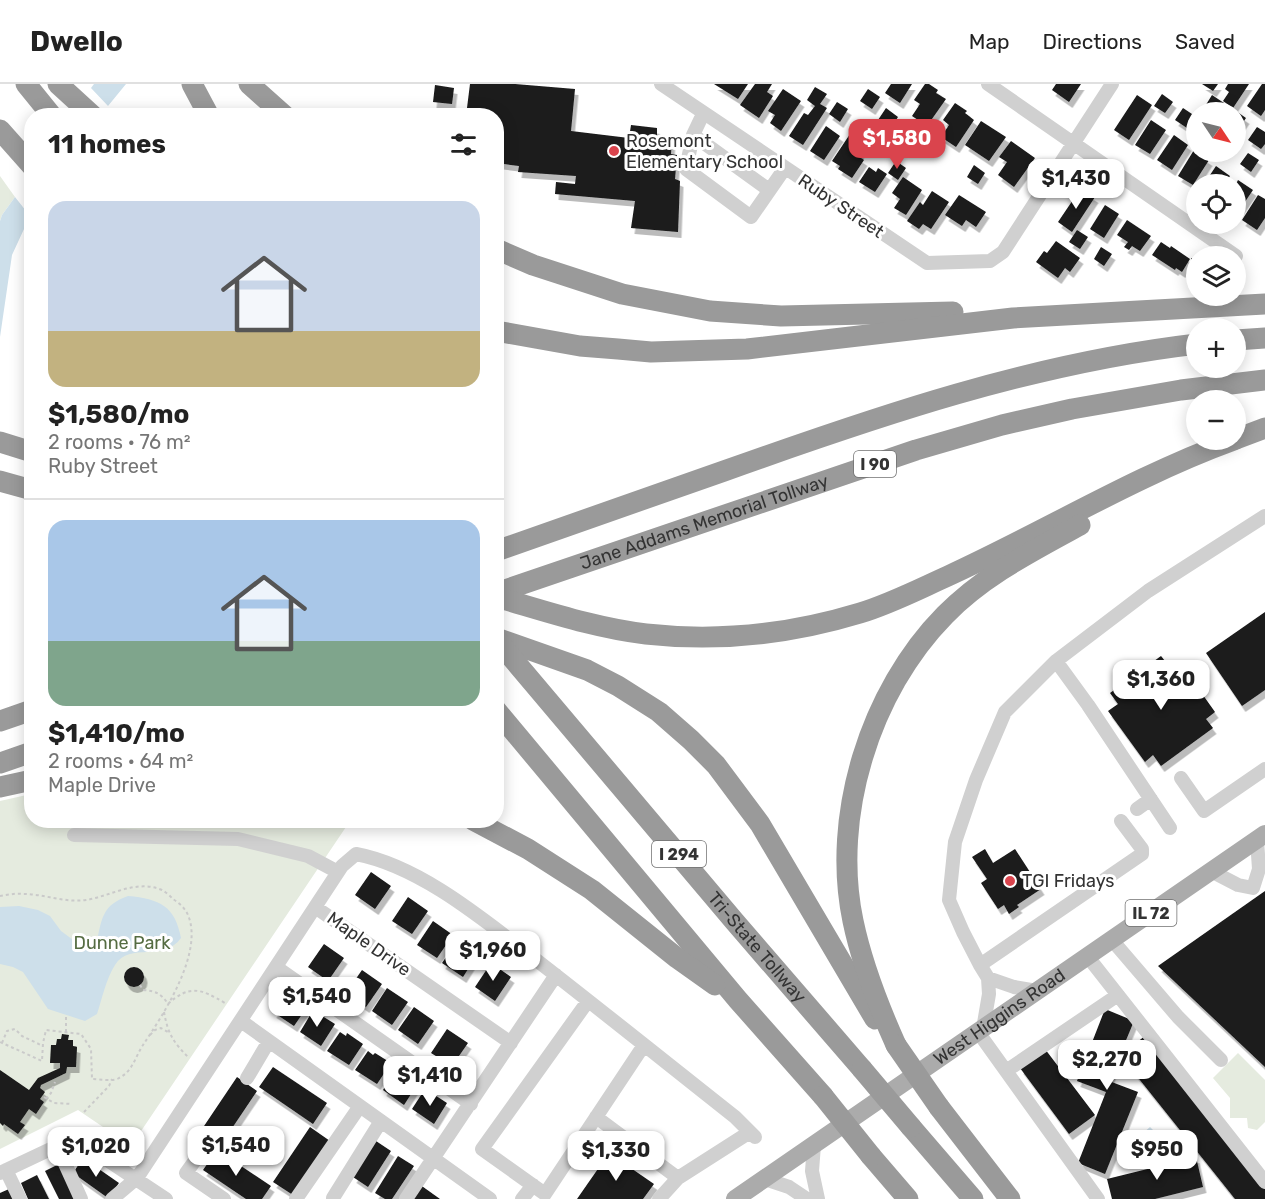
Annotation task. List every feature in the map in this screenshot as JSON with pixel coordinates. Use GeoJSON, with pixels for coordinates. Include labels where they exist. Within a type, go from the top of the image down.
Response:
{"type":"FeatureCollection","features":[{"type":"Feature","properties":{"kind":"highway"},"geometry":{"type":"LineString","coordinates":[[26,84],[46,108]]}},
{"type":"Feature","properties":{"kind":"highway"},"geometry":{"type":"LineString","coordinates":[[58,84],[84,108]]}},
{"type":"Feature","properties":{"kind":"highway"},"geometry":{"type":"LineString","coordinates":[[192,84],[205,108]]}},
{"type":"Feature","properties":{"kind":"highway"},"geometry":{"type":"LineString","coordinates":[[249,84],[276,108]]}},
{"type":"Feature","properties":{"kind":"highway"},"geometry":{"type":"LineString","coordinates":[[0,130],[24,157]]}},
{"type":"Feature","properties":{"kind":"highway"},"geometry":{"type":"LineString","coordinates":[[504,252],[533,265],[622,294],[710,311],[781,316],[969,312],[1013,318]]}},
{"type":"Feature","properties":{"kind":"highway"},"geometry":{"type":"LineString","coordinates":[[504,333],[618,350],[651,352],[735,350],[1013,318],[1265,304]]}},
{"type":"Feature","properties":{"kind":"highway"},"geometry":{"type":"LineString","coordinates":[[1246,339],[1265,338]]}},
{"type":"Feature","properties":{"kind":"highway","name":"I 90"},"geometry":{"type":"LineString","coordinates":[[504,548],[855,424],[929,401],[1015,378],[1117,356],[1186,346]]}},
{"type":"Feature","properties":{"kind":"highway","name":"Jane Addams Memorial Tollway"},"geometry":{"type":"LineString","coordinates":[[504,592],[916,450],[1002,425],[1159,393],[1265,380]]}},
{"type":"Feature","properties":{"kind":"highway"},"geometry":{"type":"LineString","coordinates":[[1246,435],[1265,428]]}},
{"type":"Feature","properties":{"kind":"highway"},"geometry":{"type":"LineString","coordinates":[[0,442],[24,450]]}},
{"type":"Feature","properties":{"kind":"highway"},"geometry":{"type":"LineString","coordinates":[[504,597],[600,626],[644,634],[734,637],[789,630],[842,618],[882,605],[972,564],[1118,490],[1209,450]]}},
{"type":"Feature","properties":{"kind":"highway"},"geometry":{"type":"LineString","coordinates":[[896,1045],[865,968],[853,919],[848,881],[848,836],[853,793],[863,755],[878,716],[894,684],[918,648],[945,615],[973,590],[1005,566],[1134,495],[1178,463]]}},
{"type":"Feature","properties":{"kind":"highway"},"geometry":{"type":"LineString","coordinates":[[0,481],[24,488]]}},
{"type":"Feature","properties":{"kind":"highway"},"geometry":{"type":"LineString","coordinates":[[504,641],[587,670],[618,686],[659,712],[716,765],[740,795],[778,853],[870,1014],[896,1045],[939,1107],[1010,1199]]}},
{"type":"Feature","properties":{"kind":"highway","name":"Tri-State Tollway"},"geometry":{"type":"LineString","coordinates":[[504,648],[735,922],[973,1199]]}},
{"type":"Feature","properties":{"kind":"highway"},"geometry":{"type":"LineString","coordinates":[[0,721],[24,713]]}},
{"type":"Feature","properties":{"kind":"highway","name":"I 294"},"geometry":{"type":"LineString","coordinates":[[504,720],[908,1199]]}},
{"type":"Feature","properties":{"kind":"highway"},"geometry":{"type":"LineString","coordinates":[[0,763],[24,755]]}},
{"type":"Feature","properties":{"kind":"highway"},"geometry":{"type":"LineString","coordinates":[[0,787],[24,782]]}},
{"type":"Feature","properties":{"kind":"highway"},"geometry":{"type":"LineString","coordinates":[[489,828],[528,849],[592,890],[677,958],[738,1000]]}},
{"type":"Feature","properties":{"kind":"main road","name":"West Higgins Road"},"geometry":{"type":"LineString","coordinates":[[735,1199],[1261,837]]}},
{"type":"Feature","properties":{"kind":"street","name":"Ruby Street"},"geometry":{"type":"LineString","coordinates":[[661,84],[927,263],[990,261],[1003,252],[1073,144]]}},
{"type":"Feature","properties":{"kind":"street"},"geometry":{"type":"LineString","coordinates":[[988,84],[1221,246]]}},
{"type":"Feature","properties":{"kind":"street"},"geometry":{"type":"LineString","coordinates":[[1073,144],[1112,84]]}},
{"type":"Feature","properties":{"kind":"street"},"geometry":{"type":"LineString","coordinates":[[704,114],[693,135],[686,169],[750,217],[785,168]]}},
{"type":"Feature","properties":{"kind":"street"},"geometry":{"type":"LineString","coordinates":[[693,135],[769,190]]}},
{"type":"Feature","properties":{"kind":"street"},"geometry":{"type":"LineString","coordinates":[[1098,1199],[980,1031],[989,993],[988,978],[949,900],[955,842],[976,780],[1005,712],[1056,661],[1148,591],[1265,516]]}},
{"type":"Feature","properties":{"kind":"street"},"geometry":{"type":"LineString","coordinates":[[1056,661],[1170,828]]}},
{"type":"Feature","properties":{"kind":"street"},"geometry":{"type":"LineString","coordinates":[[1181,778],[1204,811],[1265,769]]}},
{"type":"Feature","properties":{"kind":"street"},"geometry":{"type":"LineString","coordinates":[[1137,809],[1151,799]]}},
{"type":"Feature","properties":{"kind":"street"},"geometry":{"type":"LineString","coordinates":[[980,965],[1142,854],[1142,849],[1121,821]]}},
{"type":"Feature","properties":{"kind":"street"},"geometry":{"type":"LineString","coordinates":[[74,835],[238,839],[308,856],[338,872]]}},
{"type":"Feature","properties":{"kind":"street"},"geometry":{"type":"LineString","coordinates":[[1211,871],[1256,892],[1261,837]]}},
{"type":"Feature","properties":{"kind":"street"},"geometry":{"type":"LineString","coordinates":[[112,1199],[136,1178],[342,866],[356,854],[375,857],[404,870],[466,906],[735,1117],[752,1135],[678,1178],[659,1199]]}},
{"type":"Feature","properties":{"kind":"street","name":"Maple Drive"},"geometry":{"type":"LineString","coordinates":[[315,907],[511,1042]]}},
{"type":"Feature","properties":{"kind":"street"},"geometry":{"type":"LineString","coordinates":[[1112,940],[1178,1017],[1221,1060]]}},
{"type":"Feature","properties":{"kind":"street"},"geometry":{"type":"LineString","coordinates":[[1088,957],[1265,1182]]}},
{"type":"Feature","properties":{"kind":"street"},"geometry":{"type":"LineString","coordinates":[[276,967],[471,1104]]}},
{"type":"Feature","properties":{"kind":"street"},"geometry":{"type":"LineString","coordinates":[[406,1199],[556,975]]}},
{"type":"Feature","properties":{"kind":"street"},"geometry":{"type":"LineString","coordinates":[[988,978],[1037,992]]}},
{"type":"Feature","properties":{"kind":"street"},"geometry":{"type":"LineString","coordinates":[[1006,1071],[1118,995]]}},
{"type":"Feature","properties":{"kind":"street"},"geometry":{"type":"LineString","coordinates":[[543,1193],[482,1149],[588,1001]]}},
{"type":"Feature","properties":{"kind":"street"},"geometry":{"type":"LineString","coordinates":[[241,1021],[490,1199]]}},
{"type":"Feature","properties":{"kind":"street"},"geometry":{"type":"LineString","coordinates":[[247,1078],[269,1041]]}},
{"type":"Feature","properties":{"kind":"street"},"geometry":{"type":"LineString","coordinates":[[522,1199],[543,1193],[644,1045]]}},
{"type":"Feature","properties":{"kind":"street"},"geometry":{"type":"LineString","coordinates":[[296,1199],[360,1106]]}},
{"type":"Feature","properties":{"kind":"street"},"geometry":{"type":"LineString","coordinates":[[596,1117],[678,1178]]}},
{"type":"Feature","properties":{"kind":"street"},"geometry":{"type":"LineString","coordinates":[[333,1198],[381,1121]]}},
{"type":"Feature","properties":{"kind":"street"},"geometry":{"type":"LineString","coordinates":[[20,1199],[3,1171],[74,1138],[165,1199]]}},
{"type":"Feature","properties":{"kind":"street"},"geometry":{"type":"LineString","coordinates":[[814,1144],[812,1172],[818,1199]]}},
{"type":"Feature","properties":{"kind":"street"},"geometry":{"type":"LineString","coordinates":[[57,1146],[81,1199]]}},
{"type":"Feature","properties":{"kind":"street"},"geometry":{"type":"LineString","coordinates":[[204,1148],[186,1173],[224,1199]]}},
{"type":"Feature","properties":{"kind":"street"},"geometry":{"type":"LineString","coordinates":[[765,1179],[789,1187],[807,1199]]}},
{"type":"Feature","properties":{"kind":"path"},"geometry":{"type":"LineString","coordinates":[[0,896],[22,894],[86,900],[137,886],[162,890],[181,905],[188,915],[192,938],[189,956],[168,1004],[127,1073],[117,1080],[93,1078],[91,1048],[81,1034],[46,1030],[42,1061],[1,1042],[7,1031],[15,1029],[22,1036],[43,1046]]}},
{"type":"Feature","properties":{"kind":"path"},"geometry":{"type":"LineString","coordinates":[[140,985],[143,990],[154,991],[162,995],[168,1004]]}},
{"type":"Feature","properties":{"kind":"path"},"geometry":{"type":"LineString","coordinates":[[168,1004],[179,993],[191,989],[209,993],[225,1003]]}},
{"type":"Feature","properties":{"kind":"path"},"geometry":{"type":"LineString","coordinates":[[164,1011],[168,1032],[175,1044],[189,1058]]}},
{"type":"Feature","properties":{"kind":"path"},"geometry":{"type":"LineString","coordinates":[[66,1017],[66,1032]]}},
{"type":"Feature","properties":{"kind":"path"},"geometry":{"type":"LineString","coordinates":[[145,1041],[155,1030],[161,1028],[168,1032]]}},
{"type":"Feature","properties":{"kind":"path"},"geometry":{"type":"LineString","coordinates":[[84,1112],[109,1086],[112,1079]]}},
{"type":"Feature","properties":{"kind":"path"},"geometry":{"type":"LineString","coordinates":[[55,1082],[51,1093],[45,1098],[54,1103],[72,1104]]}},
{"type":"Feature","properties":{"kind":"green space"},"geometry":{"type":"Polygon","coordinates":[[[0,176],[15,197],[0,221],[0,176]]]}},
{"type":"Feature","properties":{"kind":"green space","name":"Dunne Park"},"geometry":{"type":"Polygon","coordinates":[[[24,796],[24,828],[345,828],[131,1146],[78,1110],[0,1149],[0,801],[24,796]]]}},
{"type":"Feature","properties":{"kind":"green space"},"geometry":{"type":"Polygon","coordinates":[[[1238,1053],[1265,1080],[1265,1122],[1257,1130],[1248,1128],[1247,1118],[1230,1118],[1230,1098],[1213,1078],[1238,1053]]]}},
{"type":"Feature","properties":{"kind":"water"},"geometry":{"type":"Polygon","coordinates":[[[94,84],[126,84],[108,106],[91,88],[94,84]]]}},
{"type":"Feature","properties":{"kind":"water"},"geometry":{"type":"Polygon","coordinates":[[[15,197],[24,208],[24,229],[12,255],[0,337],[0,221],[15,197]]]}},
{"type":"Feature","properties":{"kind":"water"},"geometry":{"type":"Polygon","coordinates":[[[128,896],[149,899],[164,906],[175,918],[181,938],[174,945],[165,949],[129,954],[121,958],[109,976],[97,1014],[85,1021],[48,1009],[23,972],[0,964],[0,907],[19,906],[38,910],[50,916],[61,931],[84,948],[97,941],[102,919],[113,903],[128,896]]]}},
{"type":"Feature","properties":{"kind":"water"},"geometry":{"type":"Polygon","coordinates":[[[1150,1127],[1166,1143],[1158,1151],[1142,1134],[1150,1127]]]}},
{"type":"Feature","properties":{"kind":"building"},"geometry":{"type":"Polygon","coordinates":[[[470,84],[515,84],[575,89],[571,131],[629,138],[631,125],[657,128],[657,136],[672,137],[671,154],[677,155],[675,179],[680,181],[678,232],[631,228],[635,201],[555,194],[556,182],[575,184],[576,176],[518,172],[519,166],[504,164],[504,108],[467,108],[470,84]]]}},
{"type":"Feature","properties":{"kind":"building"},"geometry":{"type":"Polygon","coordinates":[[[714,84],[748,84],[738,99],[714,84]]]}},
{"type":"Feature","properties":{"kind":"building"},"geometry":{"type":"Polygon","coordinates":[[[755,84],[772,84],[767,92],[773,96],[759,118],[740,105],[755,84]]]}},
{"type":"Feature","properties":{"kind":"building"},"geometry":{"type":"Polygon","coordinates":[[[891,84],[912,84],[900,103],[885,93],[891,84]]]}},
{"type":"Feature","properties":{"kind":"building"},"geometry":{"type":"Polygon","coordinates":[[[925,84],[938,90],[936,93],[946,99],[927,126],[912,116],[920,104],[914,100],[925,84]]]}},
{"type":"Feature","properties":{"kind":"building"},"geometry":{"type":"Polygon","coordinates":[[[1056,84],[1081,84],[1069,102],[1052,90],[1056,84]]]}},
{"type":"Feature","properties":{"kind":"building"},"geometry":{"type":"Polygon","coordinates":[[[1202,84],[1218,84],[1213,91],[1202,84]]]}},
{"type":"Feature","properties":{"kind":"building"},"geometry":{"type":"Polygon","coordinates":[[[1228,84],[1249,84],[1237,102],[1223,101],[1229,92],[1225,89],[1228,84]]]}},
{"type":"Feature","properties":{"kind":"building"},"geometry":{"type":"Polygon","coordinates":[[[1262,84],[1265,84],[1265,110],[1261,116],[1247,106],[1262,84]]]}},
{"type":"Feature","properties":{"kind":"building"},"geometry":{"type":"Polygon","coordinates":[[[435,85],[454,88],[452,104],[433,102],[435,85]]]}},
{"type":"Feature","properties":{"kind":"building"},"geometry":{"type":"Polygon","coordinates":[[[815,87],[827,94],[820,104],[827,108],[803,145],[789,136],[804,113],[808,115],[815,106],[807,100],[815,87]]]}},
{"type":"Feature","properties":{"kind":"building"},"geometry":{"type":"Polygon","coordinates":[[[783,89],[801,101],[781,131],[770,123],[775,115],[768,111],[783,89]]]}},
{"type":"Feature","properties":{"kind":"building"},"geometry":{"type":"Polygon","coordinates":[[[868,89],[880,97],[872,109],[860,101],[868,89]]]}},
{"type":"Feature","properties":{"kind":"building"},"geometry":{"type":"Polygon","coordinates":[[[1162,94],[1173,102],[1165,113],[1154,106],[1162,94]]]}},
{"type":"Feature","properties":{"kind":"building"},"geometry":{"type":"Polygon","coordinates":[[[1137,95],[1152,105],[1129,140],[1114,130],[1137,95]]]}},
{"type":"Feature","properties":{"kind":"building"},"geometry":{"type":"Polygon","coordinates":[[[1212,95],[1222,102],[1208,102],[1212,95]]]}},
{"type":"Feature","properties":{"kind":"building"},"geometry":{"type":"Polygon","coordinates":[[[837,102],[848,109],[840,122],[829,114],[837,102]]]}},
{"type":"Feature","properties":{"kind":"building"},"geometry":{"type":"Polygon","coordinates":[[[955,103],[967,111],[965,113],[974,120],[956,147],[941,137],[949,125],[943,120],[955,103]]]}},
{"type":"Feature","properties":{"kind":"building"},"geometry":{"type":"Polygon","coordinates":[[[886,108],[898,117],[890,129],[878,120],[886,108]]]}},
{"type":"Feature","properties":{"kind":"building"},"geometry":{"type":"Polygon","coordinates":[[[1183,108],[1186,110],[1186,127],[1175,120],[1183,108]]]}},
{"type":"Feature","properties":{"kind":"building"},"geometry":{"type":"Polygon","coordinates":[[[1151,120],[1166,130],[1150,154],[1135,145],[1151,120]]]}},
{"type":"Feature","properties":{"kind":"building"},"geometry":{"type":"Polygon","coordinates":[[[981,121],[1006,137],[989,161],[965,145],[981,121]]]}},
{"type":"Feature","properties":{"kind":"building"},"geometry":{"type":"Polygon","coordinates":[[[826,126],[840,136],[824,160],[810,151],[826,126]]]}},
{"type":"Feature","properties":{"kind":"building"},"geometry":{"type":"Polygon","coordinates":[[[1257,127],[1265,132],[1265,144],[1261,149],[1248,140],[1257,127]]]}},
{"type":"Feature","properties":{"kind":"building"},"geometry":{"type":"Polygon","coordinates":[[[850,134],[866,144],[858,156],[864,160],[852,178],[838,169],[840,166],[832,161],[850,134]]]}},
{"type":"Feature","properties":{"kind":"building"},"geometry":{"type":"Polygon","coordinates":[[[1174,135],[1186,144],[1186,148],[1172,170],[1157,160],[1174,135]]]}},
{"type":"Feature","properties":{"kind":"building"},"geometry":{"type":"Polygon","coordinates":[[[1011,141],[1035,158],[1014,187],[998,175],[1007,162],[999,157],[1011,141]]]}},
{"type":"Feature","properties":{"kind":"building"},"geometry":{"type":"Polygon","coordinates":[[[1248,153],[1259,160],[1251,172],[1240,164],[1246,162],[1248,153]]]}},
{"type":"Feature","properties":{"kind":"building"},"geometry":{"type":"Polygon","coordinates":[[[896,161],[906,168],[898,180],[888,173],[896,161]]]}},
{"type":"Feature","properties":{"kind":"building"},"geometry":{"type":"Polygon","coordinates":[[[1187,162],[1208,162],[1200,174],[1186,174],[1186,181],[1178,176],[1187,162]]]}},
{"type":"Feature","properties":{"kind":"building"},"geometry":{"type":"Polygon","coordinates":[[[974,165],[985,173],[978,184],[967,177],[974,165]]]}},
{"type":"Feature","properties":{"kind":"building"},"geometry":{"type":"Polygon","coordinates":[[[1216,166],[1227,174],[1211,174],[1216,166]]]}},
{"type":"Feature","properties":{"kind":"building"},"geometry":{"type":"Polygon","coordinates":[[[869,167],[876,172],[878,168],[887,174],[875,192],[859,182],[869,167]]]}},
{"type":"Feature","properties":{"kind":"building"},"geometry":{"type":"Polygon","coordinates":[[[903,177],[922,190],[906,215],[894,208],[900,199],[892,193],[903,177]]]}},
{"type":"Feature","properties":{"kind":"building"},"geometry":{"type":"Polygon","coordinates":[[[1246,185],[1253,190],[1246,200],[1246,185]]]}},
{"type":"Feature","properties":{"kind":"building"},"geometry":{"type":"Polygon","coordinates":[[[1081,188],[1095,197],[1072,232],[1058,222],[1081,188]]]}},
{"type":"Feature","properties":{"kind":"building"},"geometry":{"type":"Polygon","coordinates":[[[932,191],[949,202],[931,229],[923,224],[919,229],[907,221],[920,202],[923,205],[932,191]]]}},
{"type":"Feature","properties":{"kind":"building"},"geometry":{"type":"Polygon","coordinates":[[[959,195],[986,212],[976,227],[966,220],[962,226],[945,215],[959,195]]]}},
{"type":"Feature","properties":{"kind":"building"},"geometry":{"type":"Polygon","coordinates":[[[1258,195],[1265,199],[1265,218],[1257,230],[1246,223],[1246,214],[1258,195]]]}},
{"type":"Feature","properties":{"kind":"building"},"geometry":{"type":"Polygon","coordinates":[[[1105,205],[1119,214],[1104,238],[1090,229],[1105,205]]]}},
{"type":"Feature","properties":{"kind":"building"},"geometry":{"type":"Polygon","coordinates":[[[1127,220],[1151,236],[1140,251],[1132,246],[1129,250],[1124,247],[1128,242],[1117,235],[1127,220]]]}},
{"type":"Feature","properties":{"kind":"building"},"geometry":{"type":"Polygon","coordinates":[[[1077,230],[1088,237],[1080,249],[1069,242],[1077,230]]]}},
{"type":"Feature","properties":{"kind":"building"},"geometry":{"type":"Polygon","coordinates":[[[1056,241],[1080,258],[1070,272],[1065,268],[1058,278],[1036,262],[1056,241]]]}},
{"type":"Feature","properties":{"kind":"building"},"geometry":{"type":"Polygon","coordinates":[[[1161,242],[1186,256],[1186,266],[1182,272],[1176,268],[1175,270],[1152,255],[1161,242]]]}},
{"type":"Feature","properties":{"kind":"building"},"geometry":{"type":"Polygon","coordinates":[[[1101,247],[1112,254],[1104,266],[1094,259],[1101,247]]]}},
{"type":"Feature","properties":{"kind":"building"},"geometry":{"type":"Polygon","coordinates":[[[1265,612],[1265,690],[1242,706],[1206,653],[1265,612]]]}},
{"type":"Feature","properties":{"kind":"building"},"geometry":{"type":"Polygon","coordinates":[[[1161,656],[1169,666],[1178,660],[1215,712],[1206,719],[1213,728],[1161,766],[1153,755],[1145,762],[1108,711],[1118,704],[1110,693],[1161,656]]]}},
{"type":"Feature","properties":{"kind":"building","name":"TGI Fridays"},"geometry":{"type":"Polygon","coordinates":[[[985,849],[993,863],[1015,849],[1041,889],[1017,905],[1019,907],[1009,914],[1004,905],[998,909],[981,883],[987,879],[972,857],[985,849]]]}},
{"type":"Feature","properties":{"kind":"building"},"geometry":{"type":"Polygon","coordinates":[[[371,872],[391,886],[375,909],[355,895],[371,872]]]}},
{"type":"Feature","properties":{"kind":"building"},"geometry":{"type":"Polygon","coordinates":[[[1265,891],[1265,1067],[1158,966],[1265,891]]]}},
{"type":"Feature","properties":{"kind":"building"},"geometry":{"type":"Polygon","coordinates":[[[408,897],[428,911],[412,934],[392,921],[408,897]]]}},
{"type":"Feature","properties":{"kind":"building"},"geometry":{"type":"Polygon","coordinates":[[[433,921],[453,935],[437,958],[417,945],[433,921]]]}},
{"type":"Feature","properties":{"kind":"building"},"geometry":{"type":"Polygon","coordinates":[[[458,940],[478,953],[463,977],[442,963],[458,940]]]}},
{"type":"Feature","properties":{"kind":"building"},"geometry":{"type":"Polygon","coordinates":[[[324,944],[344,958],[328,981],[308,967],[324,944]]]}},
{"type":"Feature","properties":{"kind":"building"},"geometry":{"type":"Polygon","coordinates":[[[491,963],[511,977],[495,1001],[475,987],[491,963]]]}},
{"type":"Feature","properties":{"kind":"building"},"geometry":{"type":"Polygon","coordinates":[[[134,967],[141,970],[144,977],[141,984],[134,987],[127,984],[124,977],[127,970],[134,967]]]}},
{"type":"Feature","properties":{"kind":"building"},"geometry":{"type":"Polygon","coordinates":[[[362,970],[382,984],[366,1007],[346,993],[362,970]]]}},
{"type":"Feature","properties":{"kind":"building"},"geometry":{"type":"Polygon","coordinates":[[[387,988],[408,1002],[392,1025],[372,1011],[387,988]]]}},
{"type":"Feature","properties":{"kind":"building"},"geometry":{"type":"Polygon","coordinates":[[[287,990],[303,1001],[301,1003],[307,1007],[294,1026],[273,1012],[287,990]]]}},
{"type":"Feature","properties":{"kind":"building"},"geometry":{"type":"Polygon","coordinates":[[[414,1007],[434,1021],[418,1044],[398,1030],[414,1007]]]}},
{"type":"Feature","properties":{"kind":"building"},"geometry":{"type":"Polygon","coordinates":[[[1105,1009],[1134,1021],[1109,1081],[1138,1092],[1105,1174],[1078,1163],[1106,1092],[1077,1081],[1105,1009]]]}},
{"type":"Feature","properties":{"kind":"building"},"geometry":{"type":"Polygon","coordinates":[[[312,1012],[335,1024],[321,1046],[300,1032],[312,1012]]]}},
{"type":"Feature","properties":{"kind":"building"},"geometry":{"type":"Polygon","coordinates":[[[447,1029],[468,1043],[452,1066],[431,1053],[447,1029]]]}},
{"type":"Feature","properties":{"kind":"building"},"geometry":{"type":"Polygon","coordinates":[[[340,1032],[346,1036],[347,1033],[363,1044],[349,1065],[327,1051],[340,1032]]]}},
{"type":"Feature","properties":{"kind":"building"},"geometry":{"type":"Polygon","coordinates":[[[62,1034],[69,1035],[68,1040],[73,1040],[73,1046],[77,1047],[76,1067],[67,1067],[66,1073],[41,1085],[40,1088],[45,1092],[40,1099],[44,1102],[36,1114],[29,1109],[20,1122],[25,1125],[18,1134],[4,1124],[3,1126],[0,1123],[0,1070],[29,1090],[38,1078],[60,1068],[60,1063],[50,1063],[51,1045],[56,1045],[57,1039],[61,1039],[62,1034]]]}},
{"type":"Feature","properties":{"kind":"building"},"geometry":{"type":"Polygon","coordinates":[[[1145,1036],[1265,1187],[1265,1199],[1235,1199],[1120,1055],[1145,1036]]]}},
{"type":"Feature","properties":{"kind":"building"},"geometry":{"type":"Polygon","coordinates":[[[1045,1049],[1095,1115],[1069,1134],[1020,1068],[1045,1049]]]}},
{"type":"Feature","properties":{"kind":"building"},"geometry":{"type":"Polygon","coordinates":[[[368,1051],[391,1063],[377,1084],[355,1070],[368,1051]]]}},
{"type":"Feature","properties":{"kind":"building"},"geometry":{"type":"Polygon","coordinates":[[[273,1067],[327,1103],[313,1124],[259,1087],[273,1067]]]}},
{"type":"Feature","properties":{"kind":"building"},"geometry":{"type":"Polygon","coordinates":[[[395,1071],[418,1083],[404,1105],[383,1090],[395,1071]]]}},
{"type":"Feature","properties":{"kind":"building"},"geometry":{"type":"Polygon","coordinates":[[[237,1077],[257,1091],[220,1146],[200,1132],[237,1077]]]}},
{"type":"Feature","properties":{"kind":"building"},"geometry":{"type":"Polygon","coordinates":[[[423,1092],[428,1095],[430,1092],[447,1103],[434,1124],[412,1109],[423,1092]]]}},
{"type":"Feature","properties":{"kind":"building"},"geometry":{"type":"Polygon","coordinates":[[[310,1127],[330,1141],[293,1195],[273,1182],[310,1127]]]}},
{"type":"Feature","properties":{"kind":"building"},"geometry":{"type":"Polygon","coordinates":[[[376,1141],[391,1151],[368,1187],[353,1177],[376,1141]]]}},
{"type":"Feature","properties":{"kind":"building"},"geometry":{"type":"Polygon","coordinates":[[[217,1150],[271,1186],[262,1199],[246,1199],[203,1170],[217,1150]]]}},
{"type":"Feature","properties":{"kind":"building"},"geometry":{"type":"Polygon","coordinates":[[[609,1153],[654,1184],[643,1199],[577,1199],[609,1153]]]}},
{"type":"Feature","properties":{"kind":"building"},"geometry":{"type":"Polygon","coordinates":[[[398,1156],[414,1166],[392,1199],[385,1199],[375,1193],[398,1156]]]}},
{"type":"Feature","properties":{"kind":"building"},"geometry":{"type":"Polygon","coordinates":[[[1196,1157],[1203,1187],[1155,1199],[1112,1199],[1107,1179],[1196,1157]]]}},
{"type":"Feature","properties":{"kind":"building"},"geometry":{"type":"Polygon","coordinates":[[[83,1158],[119,1183],[108,1198],[73,1173],[83,1158]]]}},
{"type":"Feature","properties":{"kind":"building"},"geometry":{"type":"Polygon","coordinates":[[[61,1163],[79,1199],[59,1199],[45,1171],[61,1163]]]}},
{"type":"Feature","properties":{"kind":"building"},"geometry":{"type":"Polygon","coordinates":[[[37,1175],[49,1199],[28,1199],[21,1183],[37,1175]]]}},
{"type":"Feature","properties":{"kind":"building"},"geometry":{"type":"Polygon","coordinates":[[[419,1184],[440,1199],[408,1199],[419,1184]]]}},
{"type":"Feature","properties":{"kind":"building"},"geometry":{"type":"Polygon","coordinates":[[[9,1189],[14,1199],[0,1199],[0,1193],[9,1189]]]}},
{"type":"Feature","properties":{"kind":"place","name":"Rosemont Elementary School"},"geometry":{"type":"Point","coordinates":[614,151]}},
{"type":"Feature","properties":{"kind":"place","name":"TGI Fridays"},"geometry":{"type":"Point","coordinates":[1010,881]}}]}
